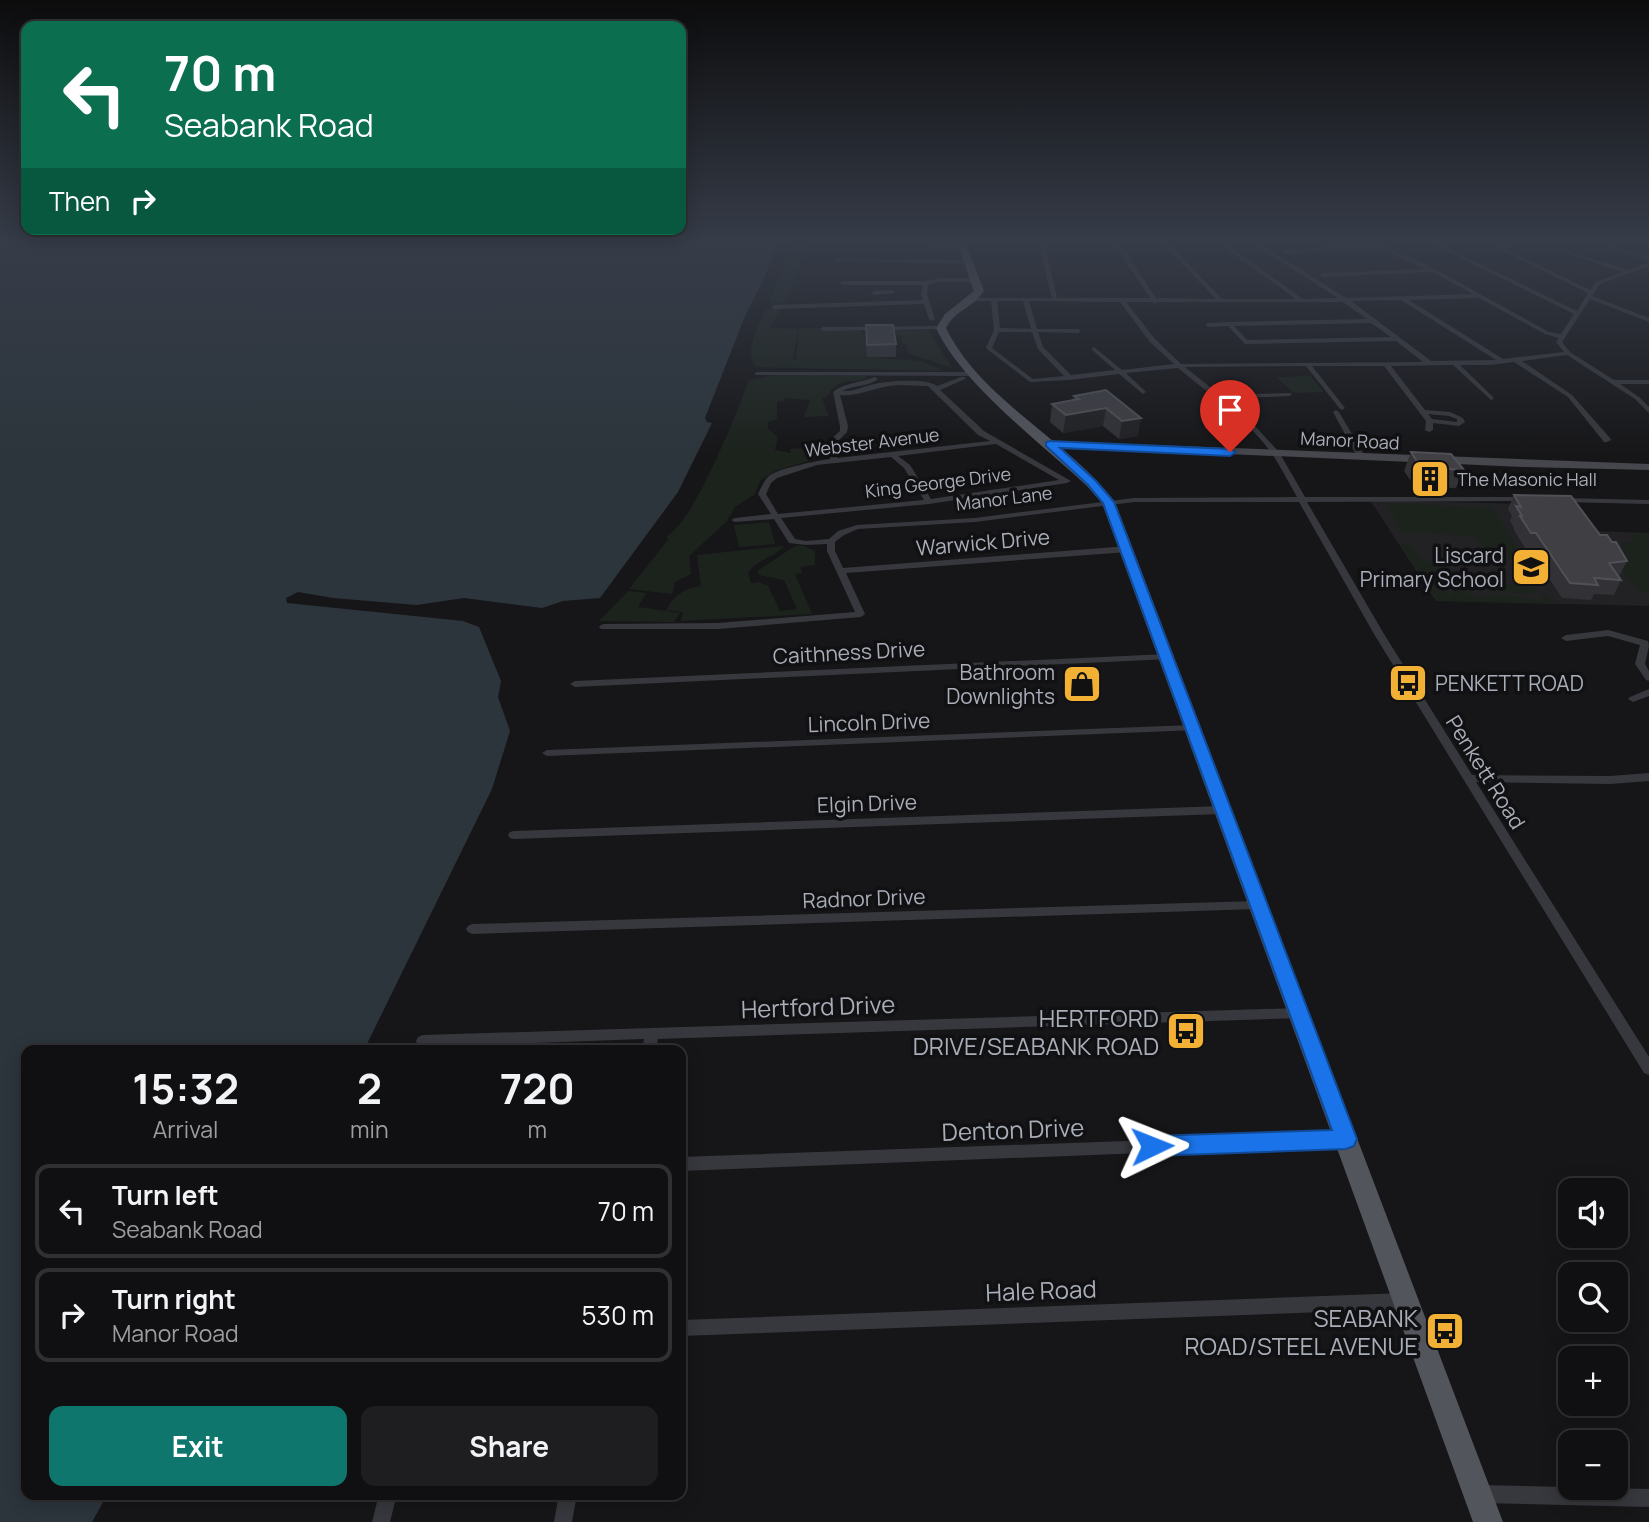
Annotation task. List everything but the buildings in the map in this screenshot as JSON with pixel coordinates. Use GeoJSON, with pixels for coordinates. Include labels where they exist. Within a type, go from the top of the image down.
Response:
{"type":"FeatureCollection","features":[{"type":"Feature","properties":{"kind":"main road"},"geometry":{"type":"LineString","coordinates":[[954,313],[939,323],[950,347],[972,374],[1092,483],[1108,502],[1128,549],[1404,1301],[1489,1522]]}},
{"type":"Feature","properties":{"kind":"main road","name":"Manor Road"},"geometry":{"type":"LineString","coordinates":[[1050,444],[1649,467]]}},
{"type":"Feature","properties":{"kind":"street"},"geometry":{"type":"LineString","coordinates":[[823,328],[939,323],[933,313]]}},
{"type":"Feature","properties":{"kind":"street"},"geometry":{"type":"LineString","coordinates":[[995,313],[997,330],[989,348],[1032,382],[1180,366],[1503,362],[1568,353]]}},
{"type":"Feature","properties":{"kind":"street"},"geometry":{"type":"LineString","coordinates":[[1030,313],[1040,348],[1070,378]]}},
{"type":"Feature","properties":{"kind":"street","name":"Penkett Road"},"geometry":{"type":"LineString","coordinates":[[1131,313],[1150,338],[1258,430],[1276,454],[1379,634],[1649,1069]]}},
{"type":"Feature","properties":{"kind":"street"},"geometry":{"type":"LineString","coordinates":[[1361,313],[1429,363]]}},
{"type":"Feature","properties":{"kind":"street"},"geometry":{"type":"LineString","coordinates":[[1426,313],[1503,362]]}},
{"type":"Feature","properties":{"kind":"street"},"geometry":{"type":"LineString","coordinates":[[1510,313],[1547,333],[1560,336]]}},
{"type":"Feature","properties":{"kind":"street"},"geometry":{"type":"LineString","coordinates":[[1633,313],[1649,320]]}},
{"type":"Feature","properties":{"kind":"street"},"geometry":{"type":"LineString","coordinates":[[1579,314],[1560,336],[1561,346],[1637,398],[1649,411]]}},
{"type":"Feature","properties":{"kind":"street"},"geometry":{"type":"LineString","coordinates":[[1208,325],[1370,321]]}},
{"type":"Feature","properties":{"kind":"street"},"geometry":{"type":"LineString","coordinates":[[1229,324],[1245,342],[1396,339]]}},
{"type":"Feature","properties":{"kind":"street"},"geometry":{"type":"LineString","coordinates":[[997,330],[1078,331]]}},
{"type":"Feature","properties":{"kind":"street"},"geometry":{"type":"LineString","coordinates":[[1094,349],[1143,392]]}},
{"type":"Feature","properties":{"kind":"street"},"geometry":{"type":"LineString","coordinates":[[1516,360],[1570,396],[1607,440]]}},
{"type":"Feature","properties":{"kind":"street"},"geometry":{"type":"LineString","coordinates":[[1454,363],[1491,398]]}},
{"type":"Feature","properties":{"kind":"street"},"geometry":{"type":"LineString","coordinates":[[1386,364],[1425,412],[1430,426],[1461,422],[1460,418],[1450,414],[1425,412]]}},
{"type":"Feature","properties":{"kind":"street"},"geometry":{"type":"LineString","coordinates":[[1308,365],[1339,410],[1362,458]]}},
{"type":"Feature","properties":{"kind":"street"},"geometry":{"type":"LineString","coordinates":[[757,374],[972,374]]}},
{"type":"Feature","properties":{"kind":"street"},"geometry":{"type":"LineString","coordinates":[[836,392],[845,384],[870,383],[877,378],[877,374]]}},
{"type":"Feature","properties":{"kind":"street"},"geometry":{"type":"LineString","coordinates":[[936,389],[972,374]]}},
{"type":"Feature","properties":{"kind":"street"},"geometry":{"type":"LineString","coordinates":[[1615,382],[1649,382]]}},
{"type":"Feature","properties":{"kind":"street"},"geometry":{"type":"LineString","coordinates":[[836,392],[847,395],[860,393],[877,385],[930,384],[970,424],[999,442]]}},
{"type":"Feature","properties":{"kind":"street"},"geometry":{"type":"LineString","coordinates":[[833,462],[835,439],[843,432],[844,426],[836,392]]}},
{"type":"Feature","properties":{"kind":"street"},"geometry":{"type":"LineString","coordinates":[[1218,397],[1289,394]]}},
{"type":"Feature","properties":{"kind":"street","name":"Webster Avenue"},"geometry":{"type":"LineString","coordinates":[[776,516],[762,494],[768,482],[783,472],[816,463],[999,442]]}},
{"type":"Feature","properties":{"kind":"street","name":"King George Drive"},"geometry":{"type":"LineString","coordinates":[[735,520],[929,502],[1067,481],[999,442]]}},
{"type":"Feature","properties":{"kind":"street"},"geometry":{"type":"LineString","coordinates":[[894,455],[907,467],[929,502]]}},
{"type":"Feature","properties":{"kind":"street","name":"Manor Lane"},"geometry":{"type":"LineString","coordinates":[[831,541],[841,533],[857,527],[975,520],[1108,502],[1212,498],[1540,499]]}},
{"type":"Feature","properties":{"kind":"street"},"geometry":{"type":"LineString","coordinates":[[1553,499],[1649,502]]}},
{"type":"Feature","properties":{"kind":"street"},"geometry":{"type":"LineString","coordinates":[[604,627],[718,626],[862,614],[831,551],[831,541],[792,541],[776,516]]}},
{"type":"Feature","properties":{"kind":"street","name":"Warwick Drive"},"geometry":{"type":"LineString","coordinates":[[841,571],[1128,549]]}},
{"type":"Feature","properties":{"kind":"street"},"geometry":{"type":"LineString","coordinates":[[1566,638],[1608,633],[1647,642],[1640,664],[1649,678]]}},
{"type":"Feature","properties":{"kind":"street","name":"Caithness Drive"},"geometry":{"type":"LineString","coordinates":[[575,684],[1167,657]]}},
{"type":"Feature","properties":{"kind":"street"},"geometry":{"type":"LineString","coordinates":[[1633,699],[1649,692]]}},
{"type":"Feature","properties":{"kind":"street","name":"Lincoln Drive"},"geometry":{"type":"LineString","coordinates":[[547,753],[1193,728]]}},
{"type":"Feature","properties":{"kind":"street"},"geometry":{"type":"LineString","coordinates":[[1467,778],[1610,780],[1649,777]]}},
{"type":"Feature","properties":{"kind":"street","name":"Elgin Drive"},"geometry":{"type":"LineString","coordinates":[[514,835],[1222,810]]}},
{"type":"Feature","properties":{"kind":"street","name":"Radnor Drive"},"geometry":{"type":"LineString","coordinates":[[472,929],[1257,905]]}},
{"type":"Feature","properties":{"kind":"street","name":"Hertford Drive"},"geometry":{"type":"LineString","coordinates":[[423,1041],[1299,1013]]}},
{"type":"Feature","properties":{"kind":"street"},"geometry":{"type":"LineString","coordinates":[[650,1045],[652,1034]]}},
{"type":"Feature","properties":{"kind":"street","name":"Denton Drive"},"geometry":{"type":"LineString","coordinates":[[686,1164],[1346,1139]]}},
{"type":"Feature","properties":{"kind":"street","name":"Hale Road"},"geometry":{"type":"LineString","coordinates":[[686,1328],[1404,1301]]}},
{"type":"Feature","properties":{"kind":"street"},"geometry":{"type":"LineString","coordinates":[[1478,1494],[1649,1498]]}},
{"type":"Feature","properties":{"kind":"street"},"geometry":{"type":"LineString","coordinates":[[381,1522],[386,1500]]}},
{"type":"Feature","properties":{"kind":"street"},"geometry":{"type":"LineString","coordinates":[[563,1522],[567,1500]]}},
{"type":"Feature","properties":{"kind":"shaded area"},"geometry":{"type":"Polygon","coordinates":[[[0,313],[746,313],[705,418],[712,423],[678,492],[600,598],[563,601],[542,608],[464,598],[417,605],[333,598],[298,592],[286,598],[287,603],[463,621],[479,627],[501,681],[498,697],[510,731],[492,789],[366,1045],[21,1045],[21,1500],[104,1500],[92,1522],[0,1522],[0,313]]]}},
{"type":"Feature","properties":{"kind":"shaded area"},"geometry":{"type":"Polygon","coordinates":[[[764,313],[778,313],[770,328],[798,329],[793,360],[796,360],[799,330],[802,328],[862,331],[863,335],[877,337],[864,338],[865,341],[872,341],[867,357],[921,361],[945,371],[756,367],[751,354],[756,331],[764,313]]]}},
{"type":"Feature","properties":{"kind":"shaded area"},"geometry":{"type":"Polygon","coordinates":[[[893,330],[928,330],[952,368],[908,353],[907,345],[901,342],[902,336],[893,334],[893,330]]]}},
{"type":"Feature","properties":{"kind":"shaded area"},"geometry":{"type":"Polygon","coordinates":[[[775,375],[866,376],[866,379],[839,384],[827,397],[822,398],[829,416],[804,417],[810,400],[785,398],[784,401],[777,402],[777,419],[768,422],[768,429],[778,437],[775,450],[791,453],[790,449],[806,448],[807,444],[824,444],[829,441],[825,456],[775,471],[761,480],[754,495],[735,507],[726,522],[689,556],[691,574],[675,582],[672,594],[629,589],[668,540],[667,536],[690,510],[714,465],[749,380],[775,375]]]}},
{"type":"Feature","properties":{"kind":"shaded area"},"geometry":{"type":"Polygon","coordinates":[[[1310,376],[1324,392],[1294,393],[1276,377],[1310,376]]]}},
{"type":"Feature","properties":{"kind":"shaded area","name":"Liscard Primary School"},"geometry":{"type":"Polygon","coordinates":[[[1370,500],[1523,504],[1589,531],[1649,533],[1649,606],[1436,601],[1370,500]]]}},
{"type":"Feature","properties":{"kind":"shaded area"},"geometry":{"type":"Polygon","coordinates":[[[1387,503],[1492,508],[1525,561],[1490,559],[1475,536],[1402,532],[1387,503]]]}},
{"type":"Feature","properties":{"kind":"shaded area"},"geometry":{"type":"Polygon","coordinates":[[[769,522],[775,544],[739,547],[734,525],[769,522]]]}},
{"type":"Feature","properties":{"kind":"shaded area"},"geometry":{"type":"Polygon","coordinates":[[[1630,534],[1649,535],[1649,591],[1640,594],[1622,569],[1625,566],[1604,546],[1623,546],[1621,542],[1636,543],[1630,534]]]}},
{"type":"Feature","properties":{"kind":"shaded area"},"geometry":{"type":"Polygon","coordinates":[[[1399,543],[1408,544],[1422,559],[1466,582],[1465,579],[1512,584],[1541,592],[1519,594],[1449,585],[1446,589],[1449,596],[1453,594],[1451,588],[1479,598],[1494,594],[1544,601],[1541,595],[1545,594],[1560,604],[1439,601],[1399,543]]]}},
{"type":"Feature","properties":{"kind":"shaded area"},"geometry":{"type":"Polygon","coordinates":[[[802,545],[815,551],[815,565],[800,567],[802,573],[795,574],[812,614],[681,621],[683,612],[666,610],[680,593],[701,586],[697,555],[784,546],[748,573],[751,583],[759,582],[768,586],[780,611],[797,609],[784,580],[760,575],[757,571],[795,546],[802,545]]]}},
{"type":"Feature","properties":{"kind":"shaded area"},"geometry":{"type":"Polygon","coordinates":[[[628,591],[646,593],[638,607],[680,613],[674,622],[599,621],[628,591]]]}},
{"type":"Feature","properties":{"kind":"place","name":"The Masonic Hall"},"geometry":{"type":"Point","coordinates":[1430,479]}},
{"type":"Feature","properties":{"kind":"place","name":"Liscard Primary School"},"geometry":{"type":"Point","coordinates":[1531,567]}},
{"type":"Feature","properties":{"kind":"place","name":"PENKETT ROAD"},"geometry":{"type":"Point","coordinates":[1408,683]}},
{"type":"Feature","properties":{"kind":"place","name":"Bathroom Downlights"},"geometry":{"type":"Point","coordinates":[1082,684]}},
{"type":"Feature","properties":{"kind":"place","name":"HERTFORD DRIVE/SEABANK ROAD"},"geometry":{"type":"Point","coordinates":[1186,1031]}},
{"type":"Feature","properties":{"kind":"place","name":"SEABANK ROAD/STEEL AVENUE"},"geometry":{"type":"Point","coordinates":[1445,1331]}},
{"type":"Feature","properties":{"kind":"route"},"geometry":{"type":"LineString","coordinates":[[1152,1146],[1346,1139],[1257,905],[1128,549],[1108,502],[1092,483],[1050,444],[1230,452]]}}]}
